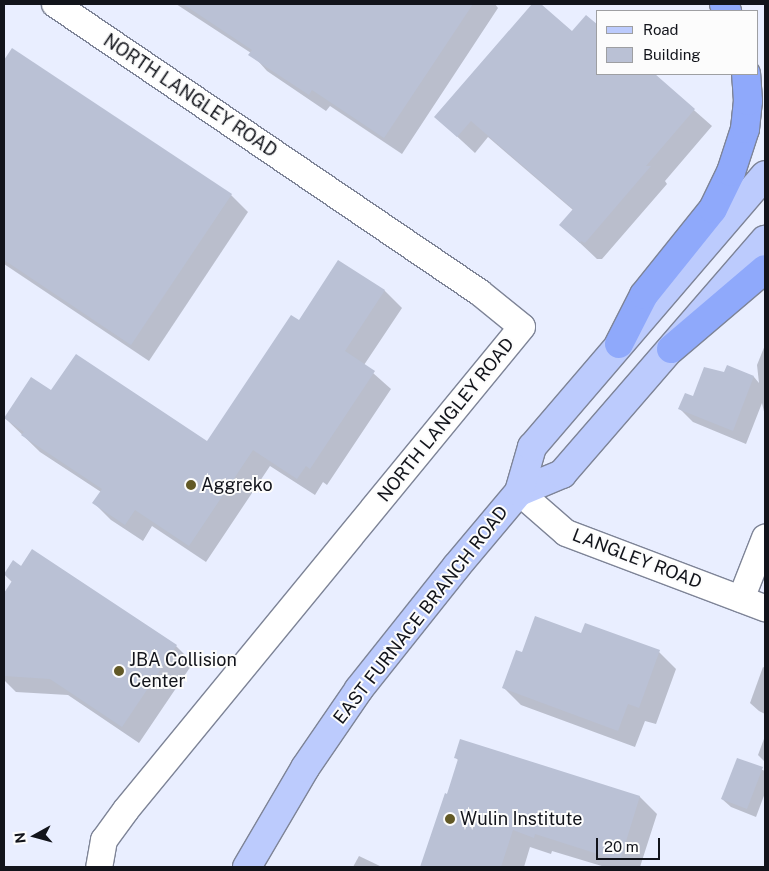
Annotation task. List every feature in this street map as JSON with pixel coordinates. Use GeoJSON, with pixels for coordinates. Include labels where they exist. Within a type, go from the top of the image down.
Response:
{"type":"FeatureCollection","features":[{"type":"Feature","properties":{"kind":"highway"},"geometry":{"type":"LineString","coordinates":[[619,344],[644,296],[713,208],[731,172],[745,129],[748,101],[746,75]]}},
{"type":"Feature","properties":{"kind":"highway"},"geometry":{"type":"LineString","coordinates":[[671,349],[765,269]]}},
{"type":"Feature","properties":{"kind":"main road","name":"EAST FURNACE BRANCH ROAD"},"geometry":{"type":"LineString","coordinates":[[247,867],[305,768],[359,689],[427,602],[518,492],[532,447],[765,175]]}},
{"type":"Feature","properties":{"kind":"main road","name":"EAST FURNACE BRANCH ROAD"},"geometry":{"type":"LineString","coordinates":[[518,492],[562,474],[765,240]]}},
{"type":"Feature","properties":{"kind":"street","name":"NORTH LANGLEY ROAD"},"geometry":{"type":"LineString","coordinates":[[55,4],[478,292],[522,327],[126,810],[104,840],[99,867]]}},
{"type":"Feature","properties":{"kind":"street","name":"LANGLEY ROAD"},"geometry":{"type":"LineString","coordinates":[[518,492],[566,533],[753,603]]}},
{"type":"Feature","properties":{"kind":"street"},"geometry":{"type":"LineString","coordinates":[[753,603],[765,538]]}},
{"type":"Feature","properties":{"kind":"building"},"geometry":{"type":"Polygon","coordinates":[[[183,4],[473,4],[384,138],[312,90],[309,95],[248,55],[252,50],[183,4]]]}},
{"type":"Feature","properties":{"kind":"building"},"geometry":{"type":"Polygon","coordinates":[[[532,4],[541,4],[572,31],[586,15],[596,23],[596,75],[656,75],[695,109],[646,166],[651,166],[585,243],[581,241],[580,243],[559,225],[573,209],[471,121],[457,137],[434,117],[532,4]]]}},
{"type":"Feature","properties":{"kind":"building"},"geometry":{"type":"Polygon","coordinates":[[[12,48],[232,194],[131,345],[4,260],[4,60],[12,48]]]}},
{"type":"Feature","properties":{"kind":"building"},"geometry":{"type":"Polygon","coordinates":[[[338,260],[385,290],[345,351],[375,371],[310,469],[306,466],[297,479],[253,450],[189,546],[135,510],[125,525],[92,503],[102,489],[21,435],[24,432],[4,418],[31,377],[51,390],[76,354],[207,441],[291,315],[299,320],[338,260]]]}},
{"type":"Feature","properties":{"kind":"building"},"geometry":{"type":"Polygon","coordinates":[[[727,365],[754,376],[733,431],[678,409],[685,393],[693,396],[704,367],[724,372],[727,365]]]}},
{"type":"Feature","properties":{"kind":"building"},"geometry":{"type":"Polygon","coordinates":[[[32,549],[177,645],[122,727],[50,679],[4,676],[4,593],[12,581],[4,574],[13,560],[21,566],[32,549]]]}},
{"type":"Feature","properties":{"kind":"building"},"geometry":{"type":"Polygon","coordinates":[[[535,616],[581,633],[585,623],[660,650],[639,708],[628,704],[618,731],[502,688],[516,650],[522,652],[535,616]]]}},
{"type":"Feature","properties":{"kind":"building"},"geometry":{"type":"Polygon","coordinates":[[[460,739],[640,796],[620,861],[535,834],[534,838],[513,830],[501,867],[420,867],[458,759],[454,758],[460,739]]]}},
{"type":"Feature","properties":{"kind":"building"},"geometry":{"type":"Polygon","coordinates":[[[737,758],[763,767],[747,809],[721,799],[737,758]]]}},
{"type":"Feature","properties":{"kind":"place","name":"Aggreko"},"geometry":{"type":"Point","coordinates":[191,485]}},
{"type":"Feature","properties":{"kind":"place","name":"JBA Collision Center"},"geometry":{"type":"Point","coordinates":[119,671]}},
{"type":"Feature","properties":{"kind":"place","name":"Wulin Institute"},"geometry":{"type":"Point","coordinates":[450,819]}}]}
